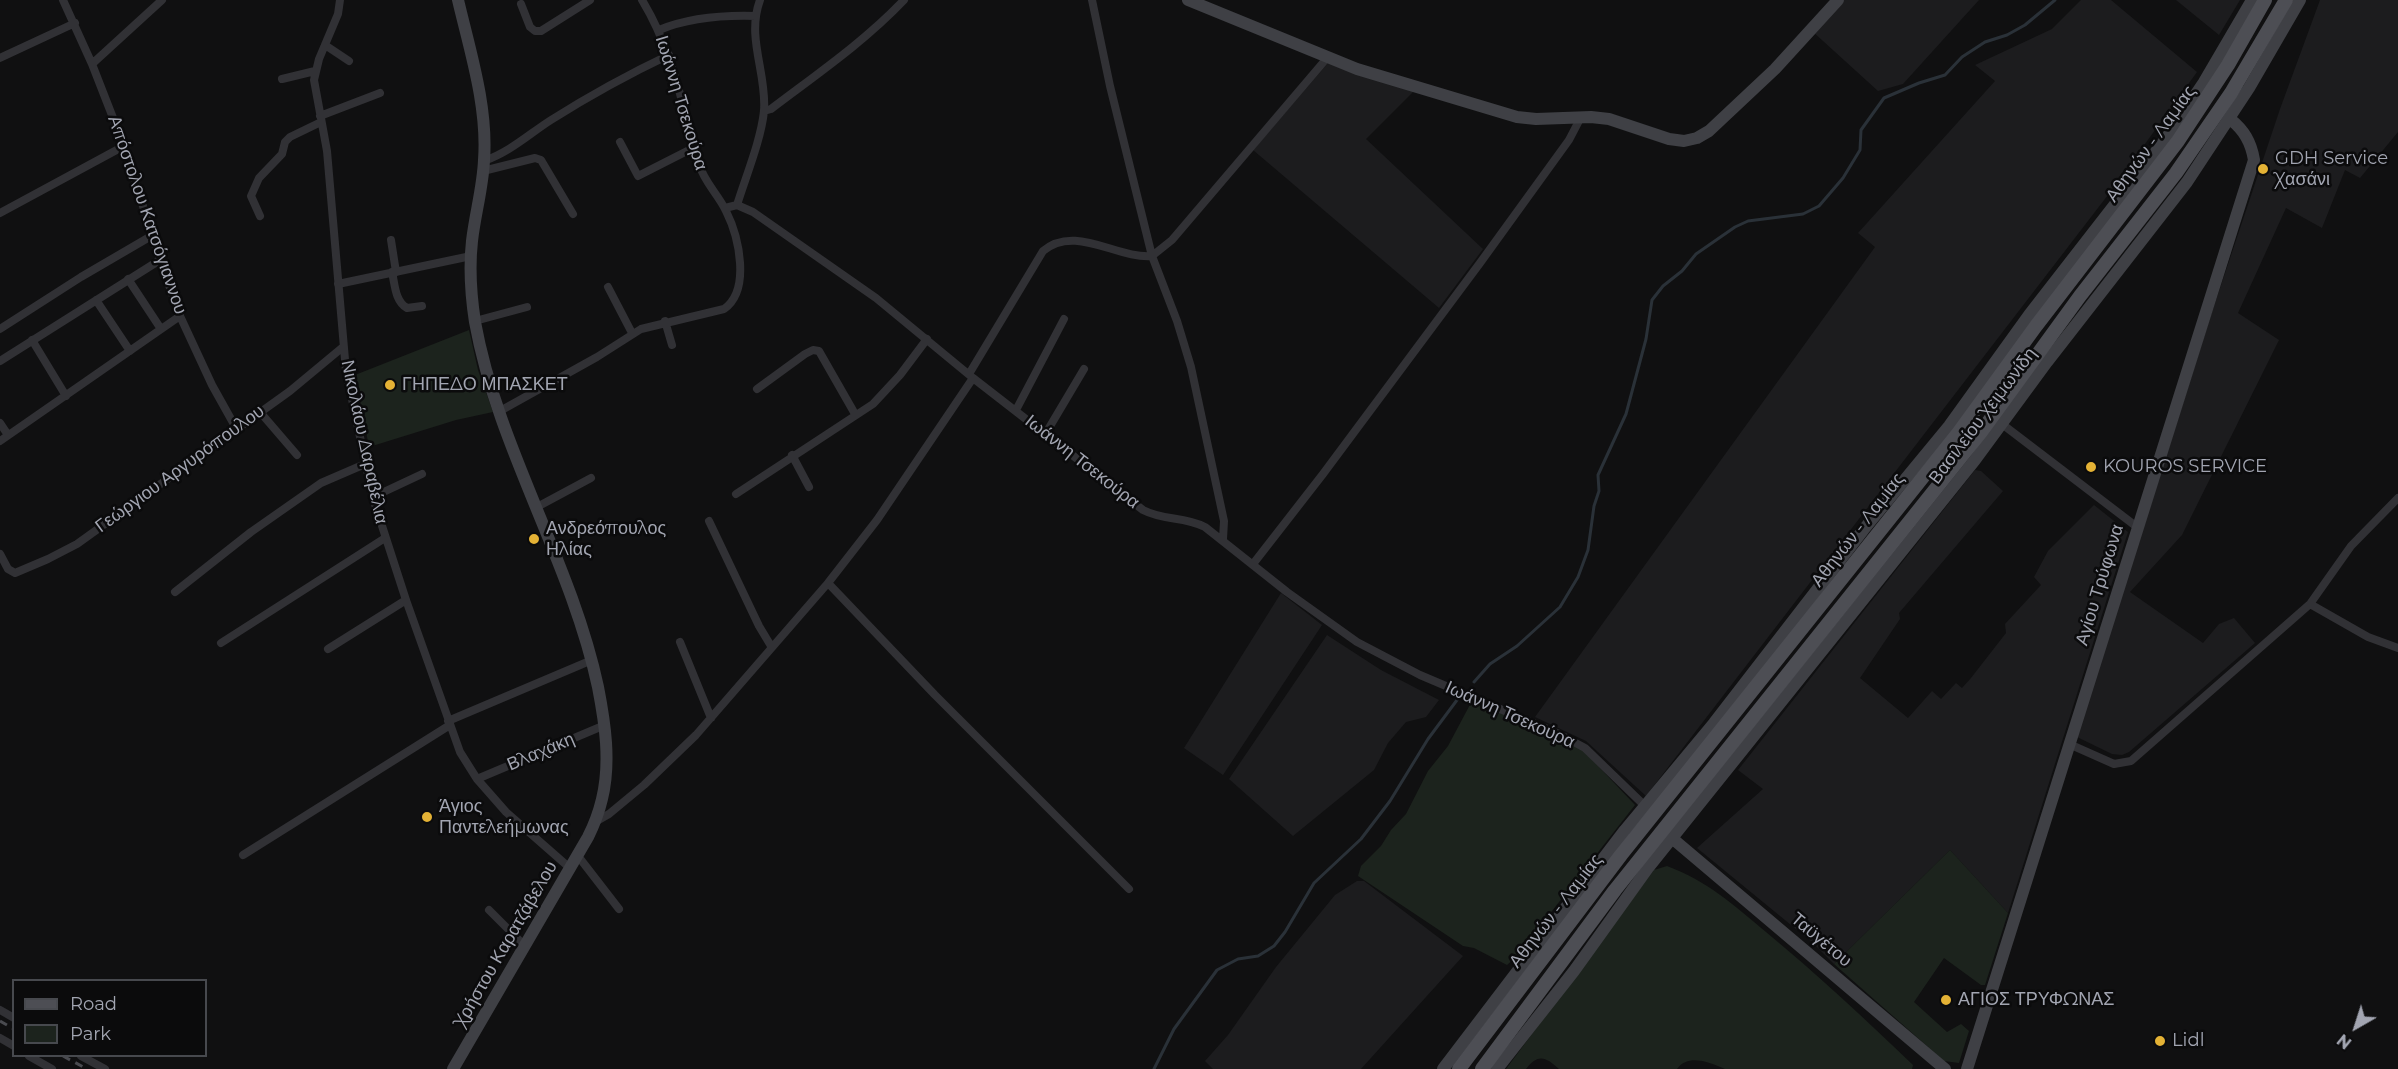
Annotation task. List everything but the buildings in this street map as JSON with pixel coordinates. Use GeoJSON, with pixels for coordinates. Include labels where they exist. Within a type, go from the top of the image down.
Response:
{"type":"FeatureCollection","features":[{"type":"Feature","properties":{"kind":"main road","name":"Αθηνών - Λαμίας"},"geometry":{"type":"LineString","coordinates":[[1459,1069],[1614,865],[1959,432],[2036,326],[2178,141],[2223,74],[2265,0]]}},
{"type":"Feature","properties":{"kind":"main road","name":"Αθηνών - Λαμίας"},"geometry":{"type":"LineString","coordinates":[[1482,1069],[1615,890],[1980,432],[2080,296],[2176,172],[2231,93],[2286,0]]}},
{"type":"Feature","properties":{"kind":"street","name":"Απόστολου Κατσόγιαννου"},"geometry":{"type":"LineString","coordinates":[[63,0],[75,23],[124,146],[159,260],[180,315],[212,385],[236,428]]}},
{"type":"Feature","properties":{"kind":"street"},"geometry":{"type":"LineString","coordinates":[[92,64],[162,0]]}},
{"type":"Feature","properties":{"kind":"street","name":"Νικολάου Δαραβέλια"},"geometry":{"type":"LineString","coordinates":[[340,0],[338,14],[315,71],[315,91],[327,151],[343,347],[373,497],[406,600],[460,752],[477,779],[506,812],[571,869]]}},
{"type":"Feature","properties":{"kind":"street","name":"Χρήστου Καρατζάβελου"},"geometry":{"type":"LineString","coordinates":[[453,1069],[578,856],[595,822],[603,798],[606,773],[605,725],[592,660],[581,621],[500,411],[482,355],[475,321],[471,256],[484,166],[481,104],[458,0]]}},
{"type":"Feature","properties":{"kind":"street"},"geometry":{"type":"LineString","coordinates":[[520,4],[530,27],[535,31],[541,31],[590,0]]}},
{"type":"Feature","properties":{"kind":"street","name":"Ιωάννη Τσεκούρα"},"geometry":{"type":"LineString","coordinates":[[642,0],[659,30],[669,55],[702,173],[725,208],[739,259],[740,276],[734,300],[724,309],[714,313],[665,321]]}},
{"type":"Feature","properties":{"kind":"street"},"geometry":{"type":"LineString","coordinates":[[725,208],[737,205],[764,111],[755,50],[756,16],[760,0]]}},
{"type":"Feature","properties":{"kind":"street"},"geometry":{"type":"LineString","coordinates":[[764,111],[771,109],[855,46],[904,0]]}},
{"type":"Feature","properties":{"kind":"street"},"geometry":{"type":"LineString","coordinates":[[1092,0],[1110,86],[1152,256],[1180,329],[1191,367],[1224,521],[1223,539]]}},
{"type":"Feature","properties":{"kind":"street"},"geometry":{"type":"LineString","coordinates":[[1188,0],[1327,58],[1516,117],[1609,119],[1670,139],[1684,141],[1697,138],[1709,131],[1775,69],[1838,0]]}},
{"type":"Feature","properties":{"kind":"street"},"geometry":{"type":"LineString","coordinates":[[1443,1069],[1524,960],[1645,806],[1714,723],[1864,529],[1949,426],[2035,307],[2165,140],[2204,82],[2252,0]]}},
{"type":"Feature","properties":{"kind":"street","name":"Βασιλείου Χειμωνίδη"},"geometry":{"type":"LineString","coordinates":[[1497,1069],[1574,971],[1641,878],[2002,424],[2046,362],[2187,182],[2230,119],[2300,0]]}},
{"type":"Feature","properties":{"kind":"street"},"geometry":{"type":"LineString","coordinates":[[659,30],[673,24],[702,19],[756,16]]}},
{"type":"Feature","properties":{"kind":"street"},"geometry":{"type":"LineString","coordinates":[[0,58],[75,23]]}},
{"type":"Feature","properties":{"kind":"street"},"geometry":{"type":"LineString","coordinates":[[325,45],[349,61]]}},
{"type":"Feature","properties":{"kind":"street"},"geometry":{"type":"LineString","coordinates":[[484,166],[585,99],[669,55]]}},
{"type":"Feature","properties":{"kind":"street"},"geometry":{"type":"LineString","coordinates":[[595,822],[609,814],[644,786],[711,718],[771,646],[828,583],[877,520],[971,376],[1043,251],[1051,244],[1076,241],[1111,247],[1136,255],[1152,256],[1172,240],[1327,58]]}},
{"type":"Feature","properties":{"kind":"street"},"geometry":{"type":"LineString","coordinates":[[282,79],[315,71]]}},
{"type":"Feature","properties":{"kind":"street"},"geometry":{"type":"LineString","coordinates":[[260,216],[251,196],[259,178],[282,154],[285,142],[321,119],[380,93]]}},
{"type":"Feature","properties":{"kind":"street"},"geometry":{"type":"LineString","coordinates":[[1253,564],[1480,263],[1569,140],[1581,117]]}},
{"type":"Feature","properties":{"kind":"street","name":"Αγίου Τρύφωνα"},"geometry":{"type":"LineString","coordinates":[[1967,1069],[2254,160],[2251,145],[2245,134],[2230,119]]}},
{"type":"Feature","properties":{"kind":"street"},"geometry":{"type":"LineString","coordinates":[[620,142],[638,176],[695,147]]}},
{"type":"Feature","properties":{"kind":"street"},"geometry":{"type":"LineString","coordinates":[[0,213],[124,146]]}},
{"type":"Feature","properties":{"kind":"street"},"geometry":{"type":"LineString","coordinates":[[484,166],[535,158],[541,160],[573,214]]}},
{"type":"Feature","properties":{"kind":"street","name":"Ιωάννη Τσεκούρα"},"geometry":{"type":"LineString","coordinates":[[737,205],[753,212],[876,298],[971,376],[1143,510],[1161,517],[1192,521],[1223,539],[1287,592],[1357,642],[1420,675],[1559,734],[1585,748],[1645,806]]}},
{"type":"Feature","properties":{"kind":"street"},"geometry":{"type":"LineString","coordinates":[[0,329],[81,277],[153,235]]}},
{"type":"Feature","properties":{"kind":"street"},"geometry":{"type":"LineString","coordinates":[[391,240],[397,297],[407,308],[422,306]]}},
{"type":"Feature","properties":{"kind":"street"},"geometry":{"type":"LineString","coordinates":[[338,284],[471,256]]}},
{"type":"Feature","properties":{"kind":"street"},"geometry":{"type":"LineString","coordinates":[[0,361],[159,260]]}},
{"type":"Feature","properties":{"kind":"street"},"geometry":{"type":"LineString","coordinates":[[128,279],[162,329]]}},
{"type":"Feature","properties":{"kind":"street"},"geometry":{"type":"LineString","coordinates":[[608,287],[632,333]]}},
{"type":"Feature","properties":{"kind":"street"},"geometry":{"type":"LineString","coordinates":[[96,300],[130,351]]}},
{"type":"Feature","properties":{"kind":"street"},"geometry":{"type":"LineString","coordinates":[[475,321],[527,307]]}},
{"type":"Feature","properties":{"kind":"street"},"geometry":{"type":"LineString","coordinates":[[0,441],[180,315]]}},
{"type":"Feature","properties":{"kind":"street"},"geometry":{"type":"LineString","coordinates":[[1016,410],[1064,320]]}},
{"type":"Feature","properties":{"kind":"street"},"geometry":{"type":"LineString","coordinates":[[500,411],[597,357],[632,333],[665,321],[672,345]]}},
{"type":"Feature","properties":{"kind":"street"},"geometry":{"type":"LineString","coordinates":[[736,494],[882,396],[927,339]]}},
{"type":"Feature","properties":{"kind":"street"},"geometry":{"type":"LineString","coordinates":[[32,340],[66,396]]}},
{"type":"Feature","properties":{"kind":"street","name":"Γεώργιου Αργυρόπουλου"},"geometry":{"type":"LineString","coordinates":[[0,554],[8,569],[15,573],[77,544],[290,391],[343,347]]}},
{"type":"Feature","properties":{"kind":"street"},"geometry":{"type":"LineString","coordinates":[[757,388],[805,354],[813,350],[819,351],[855,414]]}},
{"type":"Feature","properties":{"kind":"street"},"geometry":{"type":"LineString","coordinates":[[1046,433],[1084,369]]}},
{"type":"Feature","properties":{"kind":"street"},"geometry":{"type":"LineString","coordinates":[[260,412],[297,455]]}},
{"type":"Feature","properties":{"kind":"street"},"geometry":{"type":"LineString","coordinates":[[0,423],[8,435]]}},
{"type":"Feature","properties":{"kind":"street"},"geometry":{"type":"LineString","coordinates":[[2002,424],[2137,527]]}},
{"type":"Feature","properties":{"kind":"street"},"geometry":{"type":"LineString","coordinates":[[792,455],[809,487]]}},
{"type":"Feature","properties":{"kind":"street"},"geometry":{"type":"LineString","coordinates":[[175,592],[251,532],[321,483],[365,464]]}},
{"type":"Feature","properties":{"kind":"street"},"geometry":{"type":"LineString","coordinates":[[373,497],[422,474]]}},
{"type":"Feature","properties":{"kind":"street"},"geometry":{"type":"LineString","coordinates":[[537,507],[591,478]]}},
{"type":"Feature","properties":{"kind":"street"},"geometry":{"type":"LineString","coordinates":[[2069,744],[2114,764],[2131,761],[2310,604],[2351,546],[2398,498]]}},
{"type":"Feature","properties":{"kind":"street"},"geometry":{"type":"LineString","coordinates":[[709,521],[759,626],[771,646]]}},
{"type":"Feature","properties":{"kind":"street"},"geometry":{"type":"LineString","coordinates":[[221,643],[385,538]]}},
{"type":"Feature","properties":{"kind":"street"},"geometry":{"type":"LineString","coordinates":[[828,583],[1129,889]]}},
{"type":"Feature","properties":{"kind":"street"},"geometry":{"type":"LineString","coordinates":[[328,649],[406,600]]}},
{"type":"Feature","properties":{"kind":"street"},"geometry":{"type":"LineString","coordinates":[[2310,604],[2368,637],[2398,648]]}},
{"type":"Feature","properties":{"kind":"street"},"geometry":{"type":"LineString","coordinates":[[680,642],[711,718]]}},
{"type":"Feature","properties":{"kind":"street"},"geometry":{"type":"LineString","coordinates":[[243,855],[449,723],[592,660]]}},
{"type":"Feature","properties":{"kind":"street","name":"Βλαχάκη"},"geometry":{"type":"LineString","coordinates":[[477,779],[605,725]]}},
{"type":"Feature","properties":{"kind":"street","name":"Ταϋγέτου"},"geometry":{"type":"LineString","coordinates":[[1674,839],[1944,1069]]}},
{"type":"Feature","properties":{"kind":"street"},"geometry":{"type":"LineString","coordinates":[[578,856],[619,909]]}},
{"type":"Feature","properties":{"kind":"street"},"geometry":{"type":"LineString","coordinates":[[489,910],[525,946]]}},
{"type":"Feature","properties":{"kind":"street"},"geometry":{"type":"LineString","coordinates":[[31,1057],[52,1069]]}},
{"type":"Feature","properties":{"kind":"street"},"geometry":{"type":"LineString","coordinates":[[83,1057],[105,1069]]}},
{"type":"Feature","properties":{"kind":"shaded area"},"geometry":{"type":"Polygon","coordinates":[[[1839,0],[1979,0],[1903,84],[1878,91],[1812,31],[1839,0]]]}},
{"type":"Feature","properties":{"kind":"shaded area"},"geometry":{"type":"Polygon","coordinates":[[[2081,0],[2111,0],[2197,72],[2111,191],[1646,796],[1586,741],[1535,717],[1875,247],[1858,233],[1995,81],[1975,65],[2052,29],[2081,0]]]}},
{"type":"Feature","properties":{"kind":"shaded area"},"geometry":{"type":"Polygon","coordinates":[[[2176,0],[2240,0],[2219,35],[2176,0]]]}},
{"type":"Feature","properties":{"kind":"shaded area"},"geometry":{"type":"Polygon","coordinates":[[[2320,0],[2398,0],[2398,132],[2360,178],[2345,170],[2322,228],[2286,208],[2238,313],[2279,340],[2182,535],[2130,592],[2203,643],[2219,624],[2234,618],[2255,643],[2129,752],[2122,755],[2112,754],[2077,737],[2210,318],[2280,109],[2320,0]]]}},
{"type":"Feature","properties":{"kind":"shaded area"},"geometry":{"type":"Polygon","coordinates":[[[1328,63],[1414,91],[1366,139],[1483,249],[1439,308],[1253,150],[1328,63]]]}},
{"type":"Feature","properties":{"kind":"shaded area"},"geometry":{"type":"Polygon","coordinates":[[[1975,470],[1981,471],[2003,491],[1899,613],[1900,619],[1860,678],[1908,718],[1932,691],[1941,699],[1956,683],[1962,688],[1971,678],[2006,633],[2005,624],[2041,585],[2034,577],[2048,551],[2094,505],[2128,532],[2008,913],[1950,850],[1834,964],[1813,943],[1697,848],[1763,789],[1738,770],[1975,470]]]}},
{"type":"Feature","properties":{"kind":"shaded area"},"geometry":{"type":"Polygon","coordinates":[[[1281,593],[1322,625],[1223,775],[1184,748],[1281,593]]]}},
{"type":"Feature","properties":{"kind":"shaded area"},"geometry":{"type":"Polygon","coordinates":[[[1327,635],[1381,670],[1439,700],[1426,717],[1406,722],[1388,743],[1374,770],[1293,836],[1229,779],[1327,635]]]}},
{"type":"Feature","properties":{"kind":"shaded area"},"geometry":{"type":"Polygon","coordinates":[[[1357,881],[1364,881],[1463,956],[1361,1069],[1213,1069],[1205,1061],[1228,1035],[1276,967],[1335,895],[1357,881]]]}},
{"type":"Feature","properties":{"kind":"green space"},"geometry":{"type":"Polygon","coordinates":[[[469,330],[478,370],[493,412],[456,420],[369,447],[355,375],[469,330]]]}},
{"type":"Feature","properties":{"kind":"green space"},"geometry":{"type":"Polygon","coordinates":[[[1473,699],[1533,724],[1582,749],[1635,805],[1516,957],[1507,965],[1474,948],[1463,946],[1358,876],[1361,866],[1381,846],[1391,830],[1406,814],[1428,771],[1448,746],[1473,699]]]}},
{"type":"Feature","properties":{"kind":"green space"},"geometry":{"type":"Polygon","coordinates":[[[1950,850],[2008,913],[1985,985],[1981,985],[1944,958],[1914,1002],[1947,1032],[1961,1024],[1969,1031],[1959,1063],[1944,1061],[1834,964],[1950,850]]]}},
{"type":"Feature","properties":{"kind":"green space"},"geometry":{"type":"Polygon","coordinates":[[[1667,866],[1707,886],[1743,912],[1859,1014],[1913,1065],[1912,1069],[1725,1069],[1694,1060],[1687,1061],[1677,1069],[1559,1069],[1542,1058],[1534,1061],[1526,1069],[1506,1069],[1654,870],[1667,866]]]}},
{"type":"Feature","properties":{"kind":"waterway"},"geometry":{"type":"LineString","coordinates":[[1474,682],[1490,664],[1517,646],[1560,607],[1578,577],[1588,550],[1594,506],[1599,491],[1598,475],[1626,414],[1646,339],[1652,300],[1663,286],[1682,271],[1696,254],[1735,227],[1748,221],[1803,214],[1819,206],[1843,178],[1860,150],[1861,130],[1884,98],[1945,75],[1962,57],[1985,42],[2007,35],[2025,25],[2055,0]]}},
{"type":"Feature","properties":{"kind":"waterway"},"geometry":{"type":"LineString","coordinates":[[1154,1069],[1174,1029],[1217,970],[1238,959],[1258,956],[1274,946],[1314,883],[1361,839],[1390,801],[1428,739],[1460,696]]}},
{"type":"Feature","properties":{"kind":"railway"},"geometry":{"type":"LineString","coordinates":[[0,1021],[12,1028]]}},
{"type":"Feature","properties":{"kind":"railway"},"geometry":{"type":"LineString","coordinates":[[65,1057],[87,1069]]}},
{"type":"Feature","properties":{"kind":"place","name":"GDH Service Χασάνι"},"geometry":{"type":"Point","coordinates":[2263,169]}},
{"type":"Feature","properties":{"kind":"place","name":"ΓΗΠΕΔΟ ΜΠΑΣΚΕΤ"},"geometry":{"type":"Point","coordinates":[390,385]}},
{"type":"Feature","properties":{"kind":"place","name":"KOUROS SERVICE"},"geometry":{"type":"Point","coordinates":[2091,467]}},
{"type":"Feature","properties":{"kind":"place","name":"Ανδρεόπουλος Ηλίας"},"geometry":{"type":"Point","coordinates":[534,539]}},
{"type":"Feature","properties":{"kind":"place","name":"Άγιος Παντελεήμωνας"},"geometry":{"type":"Point","coordinates":[427,817]}},
{"type":"Feature","properties":{"kind":"place","name":"ΑΓΙΟΣ ΤΡΥΦΩΝΑΣ"},"geometry":{"type":"Point","coordinates":[1946,1000]}},
{"type":"Feature","properties":{"kind":"place","name":"Lidl"},"geometry":{"type":"Point","coordinates":[2160,1041]}}]}
